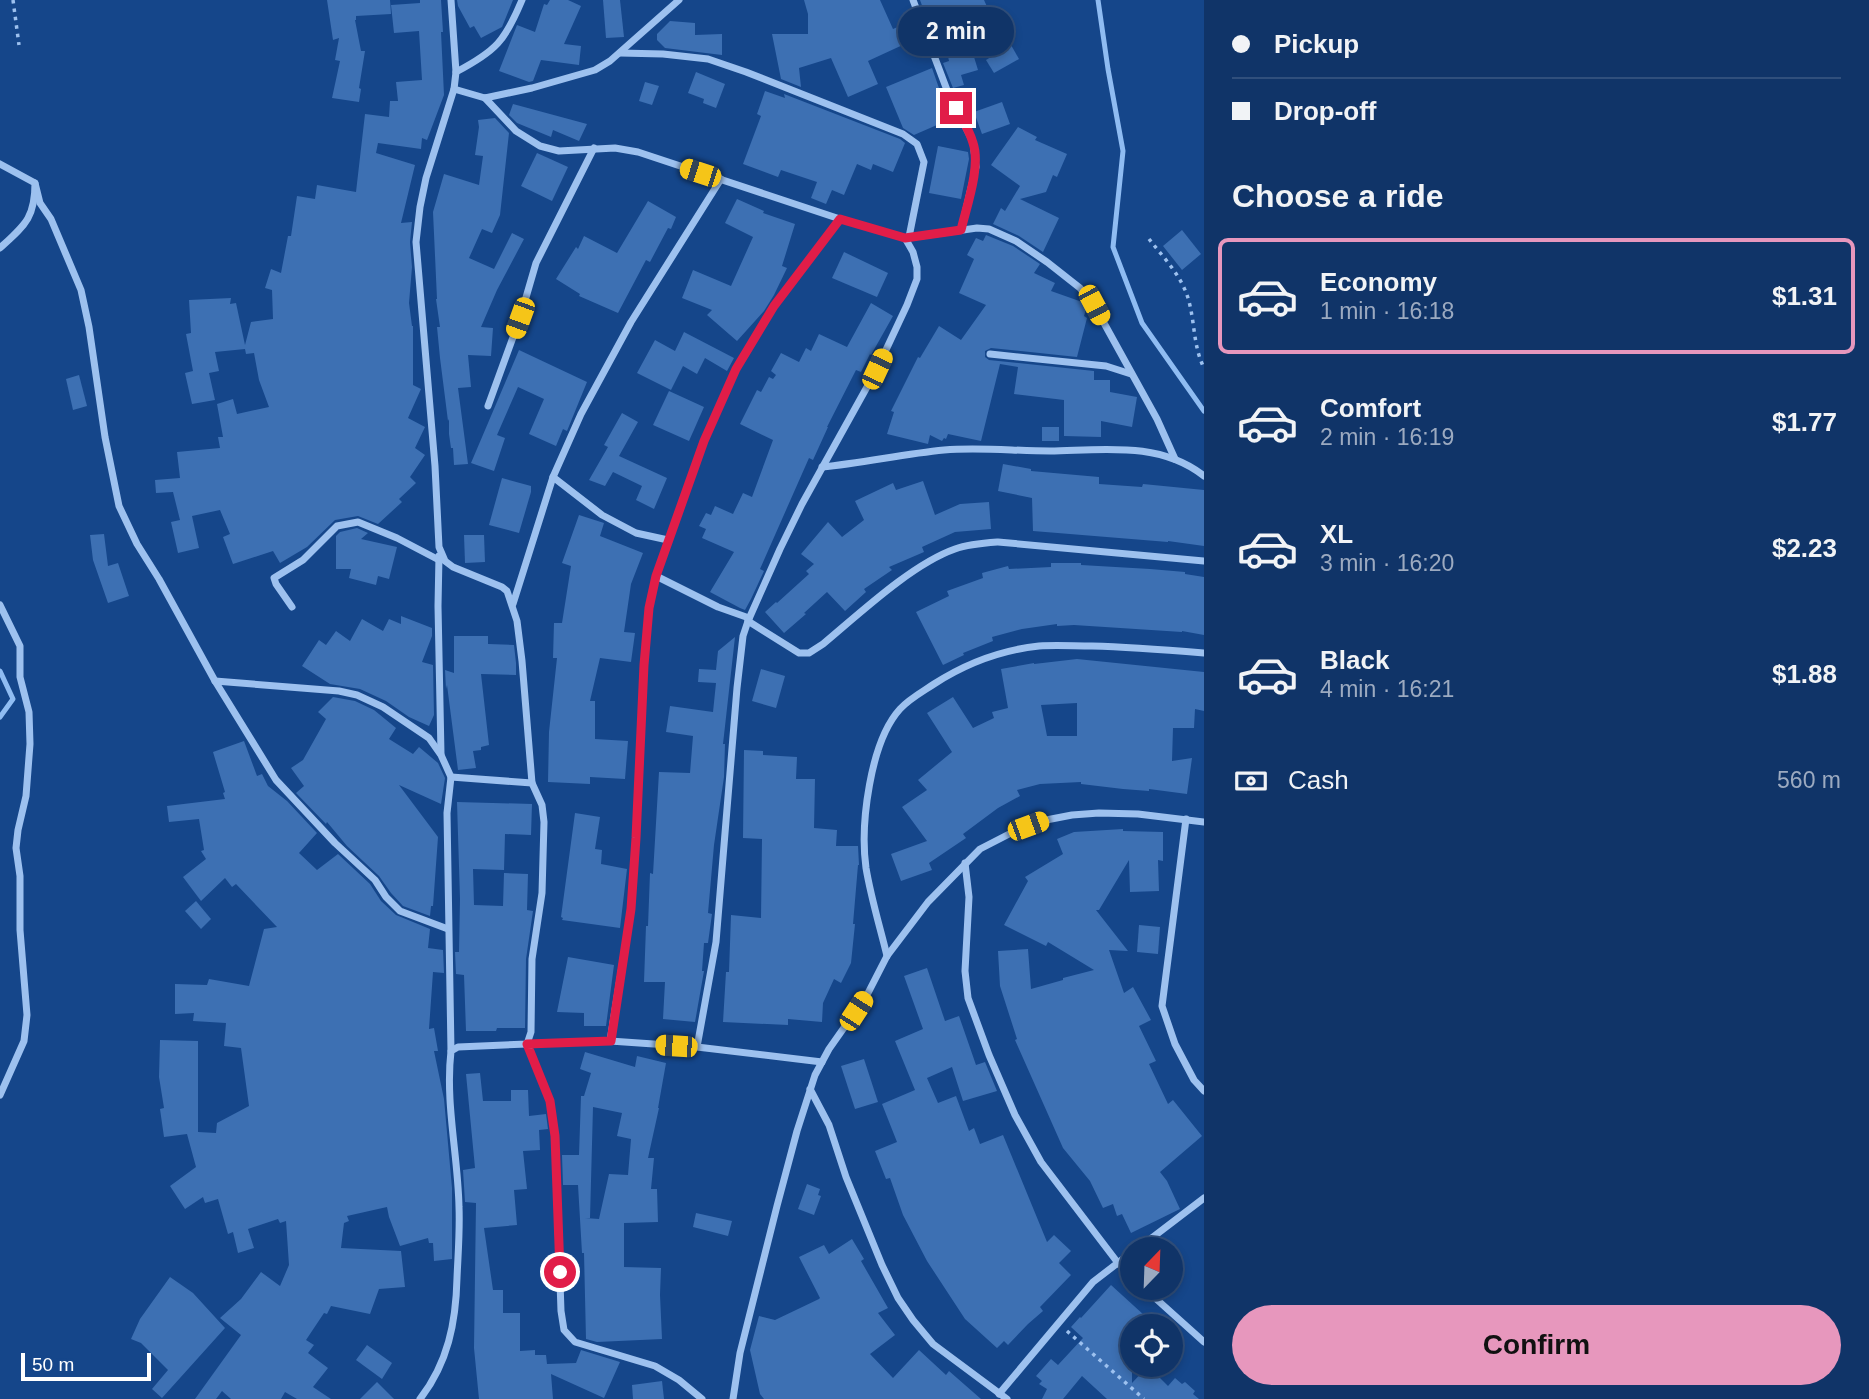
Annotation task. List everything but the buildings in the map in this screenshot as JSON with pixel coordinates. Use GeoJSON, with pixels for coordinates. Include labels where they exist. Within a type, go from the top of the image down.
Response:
{"type":"FeatureCollection","features":[{"type":"Feature","properties":{"kind":"street"},"geometry":{"type":"LineString","coordinates":[[441,755],[439,547],[435,466],[416,242],[426,178],[454,89],[456,72],[451,0]]}},
{"type":"Feature","properties":{"kind":"street"},"geometry":{"type":"LineString","coordinates":[[456,72],[480,60],[498,44],[510,29],[522,0]]}},
{"type":"Feature","properties":{"kind":"street"},"geometry":{"type":"LineString","coordinates":[[454,89],[485,98],[595,69],[610,61],[679,0]]}},
{"type":"Feature","properties":{"kind":"street"},"geometry":{"type":"LineString","coordinates":[[913,0],[947,90],[973,142],[976,167],[961,230]]}},
{"type":"Feature","properties":{"kind":"street"},"geometry":{"type":"LineString","coordinates":[[620,52],[708,59],[746,72],[903,134],[917,144],[924,162],[907,238],[918,267],[918,279],[877,369],[780,549],[743,636],[716,942],[697,1047]]}},
{"type":"Feature","properties":{"kind":"street"},"geometry":{"type":"LineString","coordinates":[[485,98],[516,131],[540,146],[559,151],[615,148],[638,152],[840,219],[907,238],[977,228],[989,229],[1016,242],[1080,288],[1094,305],[1157,419],[1175,459]]}},
{"type":"Feature","properties":{"kind":"street"},"geometry":{"type":"LineString","coordinates":[[488,406],[520,318],[536,263],[594,148]]}},
{"type":"Feature","properties":{"kind":"street"},"geometry":{"type":"LineString","coordinates":[[0,164],[35,183],[40,203],[51,219],[81,290],[119,506],[137,544],[215,681],[276,780],[335,843],[376,880],[386,897],[400,911],[448,929]]}},
{"type":"Feature","properties":{"kind":"street"},"geometry":{"type":"LineString","coordinates":[[512,604],[553,477],[581,414],[615,349],[721,179]]}},
{"type":"Feature","properties":{"kind":"street"},"geometry":{"type":"LineString","coordinates":[[0,248],[30,217],[35,183]]}},
{"type":"Feature","properties":{"kind":"street"},"geometry":{"type":"LineString","coordinates":[[611,1041],[631,909],[644,665],[649,608],[656,576],[704,441],[736,369],[774,306],[840,219]]}},
{"type":"Feature","properties":{"kind":"street"},"geometry":{"type":"LineString","coordinates":[[990,354],[1106,366],[1132,374]]}},
{"type":"Feature","properties":{"kind":"street"},"geometry":{"type":"LineString","coordinates":[[822,467],[943,450],[1145,450],[1175,459],[1204,476]]}},
{"type":"Feature","properties":{"kind":"street"},"geometry":{"type":"LineString","coordinates":[[553,477],[602,515],[636,533],[668,540]]}},
{"type":"Feature","properties":{"kind":"street"},"geometry":{"type":"LineString","coordinates":[[292,607],[274,578],[303,559],[337,526],[358,522],[439,560]]}},
{"type":"Feature","properties":{"kind":"street"},"geometry":{"type":"LineString","coordinates":[[656,576],[748,620],[799,653],[809,653],[938,556],[971,545],[998,542],[1204,561]]}},
{"type":"Feature","properties":{"kind":"street"},"geometry":{"type":"LineString","coordinates":[[439,547],[446,561],[453,566],[507,591],[517,621],[532,783],[542,805],[544,837],[542,893],[532,959],[531,1032],[527,1044],[550,1101],[555,1136],[561,1311],[564,1330],[575,1342],[655,1367],[678,1380],[702,1399]]}},
{"type":"Feature","properties":{"kind":"street"},"geometry":{"type":"LineString","coordinates":[[0,605],[20,646],[20,677],[29,712],[30,744],[26,796],[16,848],[20,876],[20,930],[27,1014],[24,1041],[0,1095]]}},
{"type":"Feature","properties":{"kind":"street"},"geometry":{"type":"LineString","coordinates":[[887,956],[866,867],[865,830],[872,769],[880,743],[889,724],[912,698],[950,673],[1014,650],[1060,645],[1204,653]]}},
{"type":"Feature","properties":{"kind":"street"},"geometry":{"type":"LineString","coordinates":[[215,681],[310,688],[357,695],[383,707],[429,738],[451,777],[447,813],[450,1105],[459,1207],[457,1297],[454,1324],[447,1349],[439,1368],[419,1399]]}},
{"type":"Feature","properties":{"kind":"street"},"geometry":{"type":"LineString","coordinates":[[451,777],[532,783]]}},
{"type":"Feature","properties":{"kind":"street"},"geometry":{"type":"LineString","coordinates":[[735,1398],[740,1353],[790,1156],[810,1089],[829,1049],[867,995],[887,956],[928,902],[980,849],[1041,821],[1099,813],[1186,818],[1204,822]]}},
{"type":"Feature","properties":{"kind":"street"},"geometry":{"type":"LineString","coordinates":[[1186,818],[1162,1006],[1175,1044],[1194,1080],[1204,1091]]}},
{"type":"Feature","properties":{"kind":"street"},"geometry":{"type":"LineString","coordinates":[[965,863],[969,897],[965,971],[968,998],[989,1055],[1015,1115],[1041,1162],[1118,1263],[1093,1282],[999,1394]]}},
{"type":"Feature","properties":{"kind":"street"},"geometry":{"type":"LineString","coordinates":[[451,1051],[458,1047],[611,1041],[697,1047],[822,1062]]}},
{"type":"Feature","properties":{"kind":"street"},"geometry":{"type":"LineString","coordinates":[[810,1089],[829,1125],[846,1177],[898,1298],[933,1344],[1007,1399]]}},
{"type":"Feature","properties":{"kind":"street"},"geometry":{"type":"LineString","coordinates":[[1152,1237],[1204,1198]]}},
{"type":"Feature","properties":{"kind":"street"},"geometry":{"type":"LineString","coordinates":[[1157,1300],[1204,1342]]}},
{"type":"Feature","properties":{"kind":"path"},"geometry":{"type":"LineString","coordinates":[[13,0],[19,45]]}},
{"type":"Feature","properties":{"kind":"path"},"geometry":{"type":"LineString","coordinates":[[1149,239],[1184,288],[1194,324],[1196,345],[1204,368]]}},
{"type":"Feature","properties":{"kind":"path"},"geometry":{"type":"LineString","coordinates":[[1059,1323],[1144,1399]]}},
{"type":"Feature","properties":{"kind":"waterway"},"geometry":{"type":"LineString","coordinates":[[1098,0],[1123,151],[1113,247],[1142,323],[1204,411]]}},
{"type":"Feature","properties":{"kind":"waterway"},"geometry":{"type":"LineString","coordinates":[[0,671],[13,699],[0,717]]}},
{"type":"Feature","properties":{"kind":"route"},"geometry":{"type":"LineString","coordinates":[[560,1272],[555,1136],[550,1101],[527,1044],[611,1041],[631,909],[649,608],[652,589],[668,540],[704,441],[736,369],[774,306],[840,219],[905,238],[961,230],[976,167],[976,155],[973,142],[956,108]]}}]}
